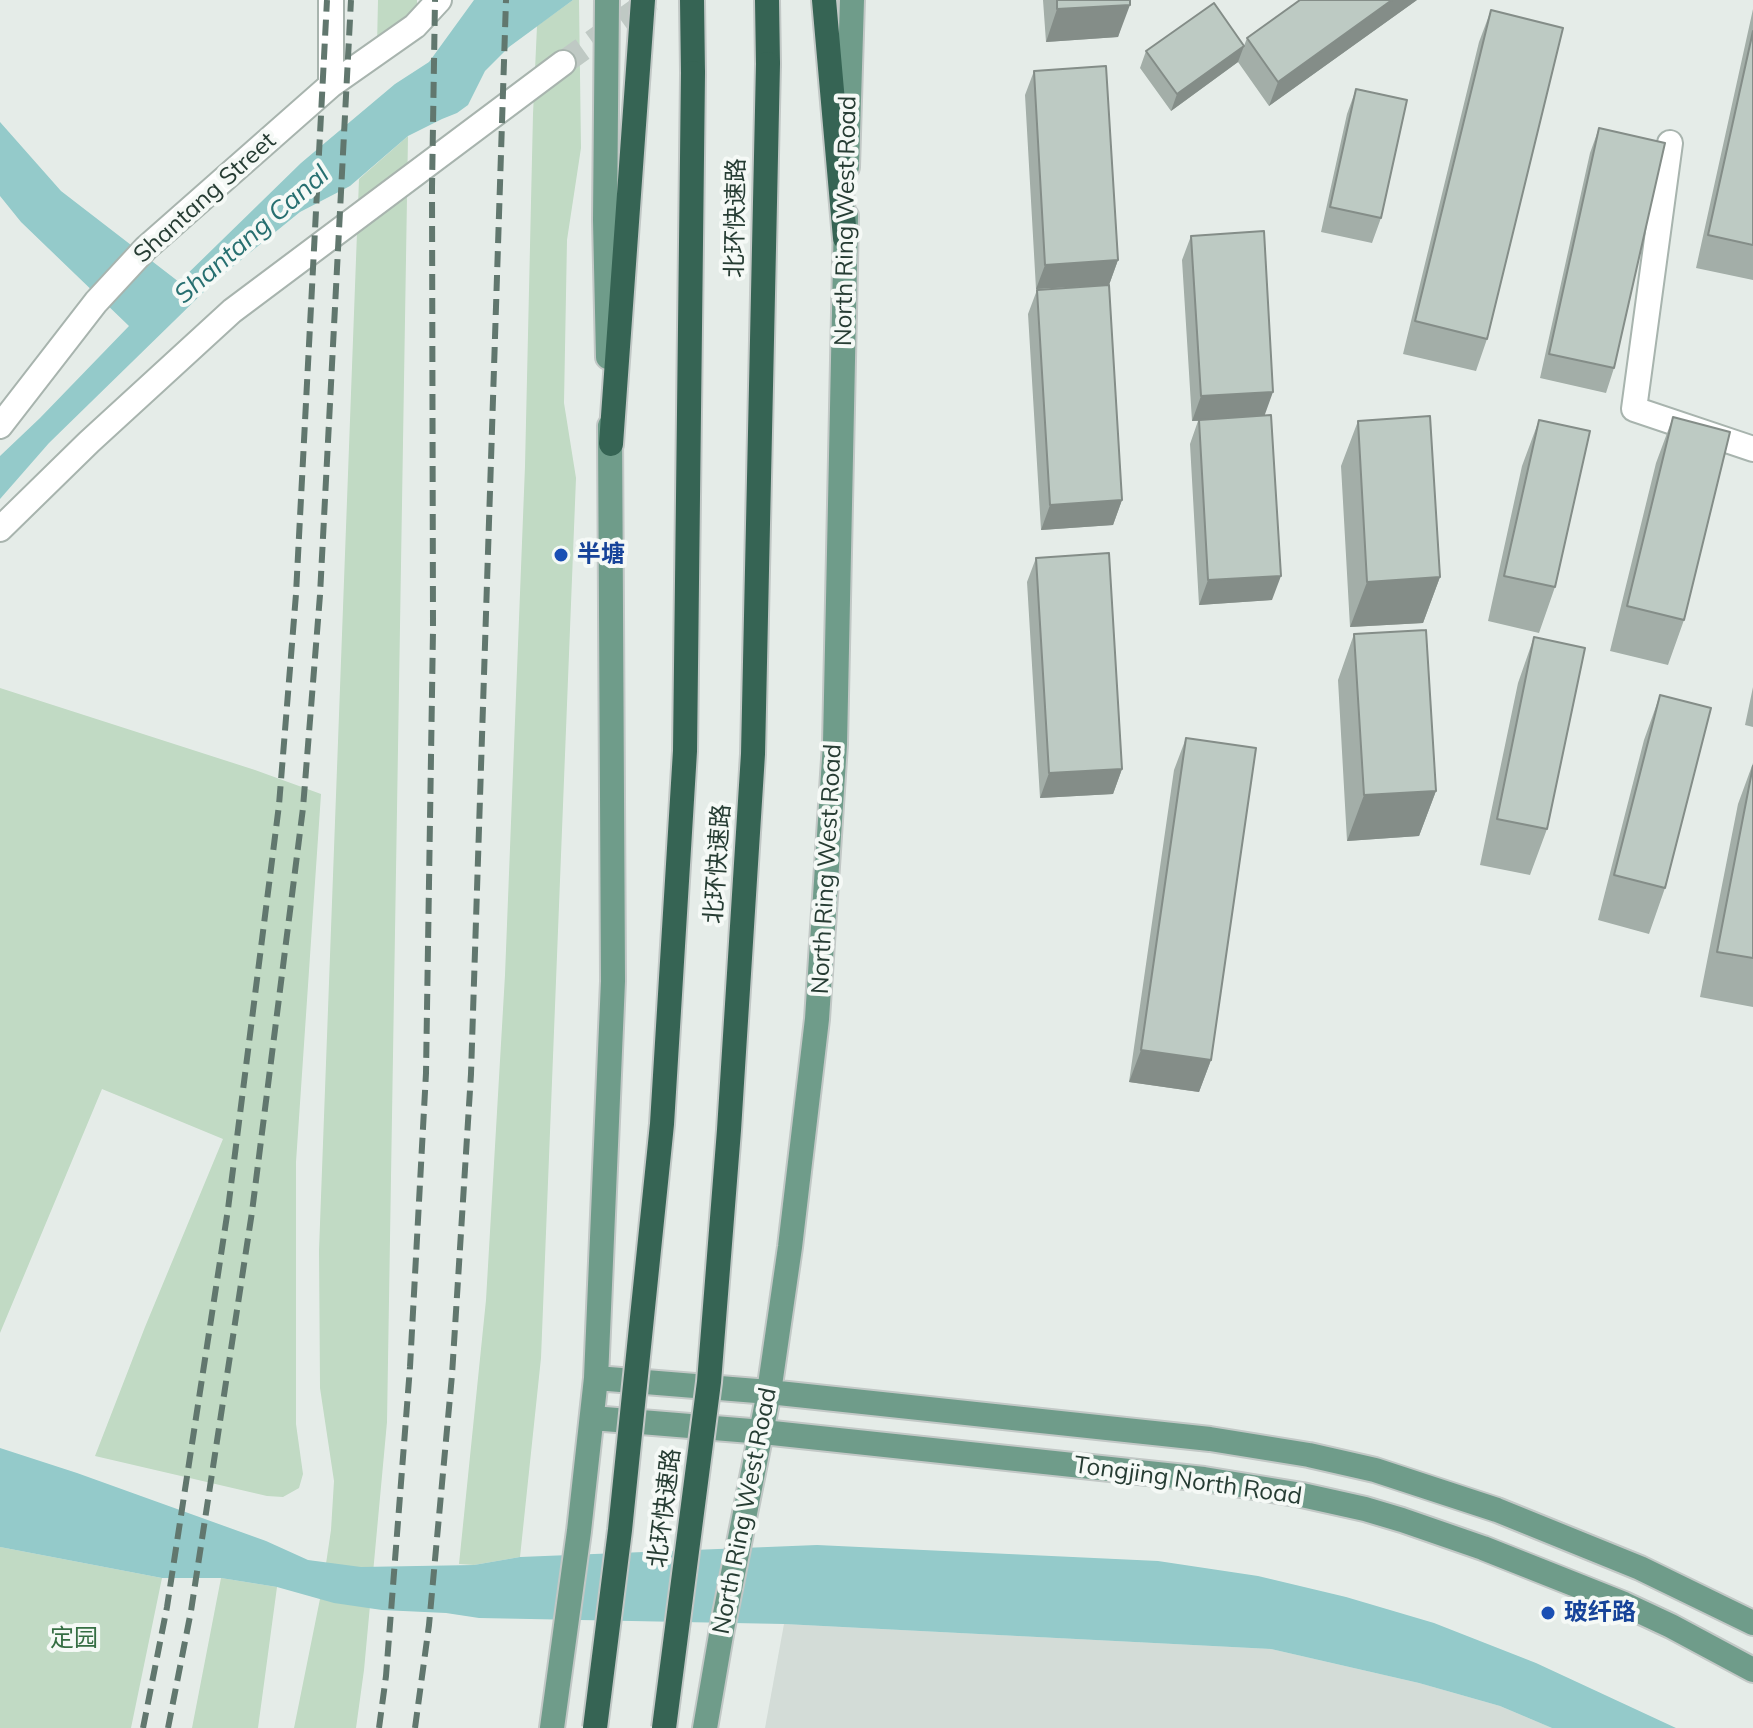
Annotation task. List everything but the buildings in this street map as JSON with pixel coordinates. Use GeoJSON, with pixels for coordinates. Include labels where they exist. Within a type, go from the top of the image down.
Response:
{"type":"FeatureCollection","features":[{"type":"Feature","properties":{"kind":"highway"},"geometry":{"type":"LineString","coordinates":[[611,444],[643,0]]}},
{"type":"Feature","properties":{"kind":"highway","name":"北环快速路"},"geometry":{"type":"LineString","coordinates":[[595,1728],[620,1530],[662,1124],[685,751],[692,0]]}},
{"type":"Feature","properties":{"kind":"highway","name":"北环快速路"},"geometry":{"type":"LineString","coordinates":[[664,1728],[709,1382],[753,754],[767,0]]}},
{"type":"Feature","properties":{"kind":"highway"},"geometry":{"type":"LineString","coordinates":[[824,0],[845,238]]}},
{"type":"Feature","properties":{"kind":"main road"},"geometry":{"type":"LineString","coordinates":[[552,1728],[596,1378],[613,981],[611,444],[605,220],[607,0]]}},
{"type":"Feature","properties":{"kind":"main road","name":"North Ring West Road"},"geometry":{"type":"LineString","coordinates":[[705,1728],[763,1432],[790,1247],[817,1019],[835,744],[852,0]]}},
{"type":"Feature","properties":{"kind":"main road","name":"Tongjing North Road"},"geometry":{"type":"LineString","coordinates":[[596,1378],[769,1392],[1210,1439],[1309,1455],[1375,1470],[1497,1510],[1689,1590],[1753,1623]]}},
{"type":"Feature","properties":{"kind":"main road","name":"Tongjing North Road"},"geometry":{"type":"LineString","coordinates":[[592,1418],[763,1432],[1204,1479],[1302,1495],[1365,1509],[1483,1548],[1671,1626],[1753,1670]]}},
{"type":"Feature","properties":{"kind":"street"},"geometry":{"type":"LineString","coordinates":[[331,0],[331,85]]}},
{"type":"Feature","properties":{"kind":"street","name":"Shantang Street"},"geometry":{"type":"LineString","coordinates":[[0,426],[96,302],[146,248],[331,85],[415,26],[439,0]]}},
{"type":"Feature","properties":{"kind":"street"},"geometry":{"type":"LineString","coordinates":[[0,529],[89,442],[232,311],[563,63]]}},
{"type":"Feature","properties":{"kind":"street"},"geometry":{"type":"LineString","coordinates":[[1670,143],[1634,409],[1753,449]]}},
{"type":"Feature","properties":{"kind":"shaded area"},"geometry":{"type":"Polygon","coordinates":[[[784,1624],[1271,1649],[1419,1683],[1500,1706],[1552,1728],[765,1728],[784,1624]]]}},
{"type":"Feature","properties":{"kind":"green space"},"geometry":{"type":"Polygon","coordinates":[[[378,0],[417,0],[417,7],[377,46],[378,0]]]}},
{"type":"Feature","properties":{"kind":"green space"},"geometry":{"type":"Polygon","coordinates":[[[573,0],[579,0],[581,148],[567,240],[564,403],[576,478],[541,1358],[520,1557],[474,1565],[459,1564],[486,1300],[505,975],[525,466],[537,26],[573,0]]]}},
{"type":"Feature","properties":{"kind":"green space"},"geometry":{"type":"Polygon","coordinates":[[[408,136],[387,1422],[356,1728],[294,1728],[323,1584],[334,1481],[320,1388],[319,1250],[359,179],[408,136]]]}},
{"type":"Feature","properties":{"kind":"green space"},"geometry":{"type":"Polygon","coordinates":[[[0,688],[321,794],[296,1162],[296,1424],[303,1474],[299,1488],[283,1497],[267,1496],[95,1456],[223,1139],[102,1089],[0,1333],[0,688]]]}},
{"type":"Feature","properties":{"kind":"green space","name":"定园"},"geometry":{"type":"Polygon","coordinates":[[[0,1547],[162,1578],[131,1728],[0,1728],[0,1547]]]}},
{"type":"Feature","properties":{"kind":"green space"},"geometry":{"type":"Polygon","coordinates":[[[221,1578],[277,1587],[258,1728],[192,1728],[221,1578]]]}},
{"type":"Feature","properties":{"kind":"water","name":"Shantang Canal"},"geometry":{"type":"Polygon","coordinates":[[[474,0],[573,0],[509,47],[485,71],[468,105],[408,136],[350,186],[300,212],[215,281],[49,443],[0,499],[0,456],[129,326],[21,222],[0,196],[0,122],[61,191],[179,282],[301,163],[395,84],[429,62],[474,0]]]}},
{"type":"Feature","properties":{"kind":"water"},"geometry":{"type":"Polygon","coordinates":[[[0,1448],[266,1541],[308,1560],[361,1567],[474,1565],[520,1557],[817,1545],[1158,1561],[1258,1576],[1346,1597],[1434,1623],[1536,1663],[1676,1728],[1552,1728],[1500,1706],[1419,1683],[1271,1649],[784,1624],[479,1618],[334,1603],[277,1587],[221,1578],[162,1578],[0,1547],[0,1448]]]}},
{"type":"Feature","properties":{"kind":"tunnel"},"geometry":{"type":"LineString","coordinates":[[563,63],[651,0]]}},
{"type":"Feature","properties":{"kind":"railway"},"geometry":{"type":"LineString","coordinates":[[143,1728],[167,1607],[228,1209],[279,805],[296,594],[327,0]]}},
{"type":"Feature","properties":{"kind":"railway"},"geometry":{"type":"LineString","coordinates":[[168,1728],[191,1611],[252,1212],[303,808],[320,595],[351,0]]}},
{"type":"Feature","properties":{"kind":"railway"},"geometry":{"type":"LineString","coordinates":[[379,1728],[386,1676],[410,1367],[426,1073],[433,630],[432,188],[435,0]]}},
{"type":"Feature","properties":{"kind":"railway"},"geometry":{"type":"LineString","coordinates":[[415,1728],[429,1625],[452,1375],[471,1074],[506,0]]}},
{"type":"Feature","properties":{"kind":"place","name":"半塘"},"geometry":{"type":"Point","coordinates":[561,555]}},
{"type":"Feature","properties":{"kind":"place","name":"玻纤路"},"geometry":{"type":"Point","coordinates":[1548,1613]}}]}
